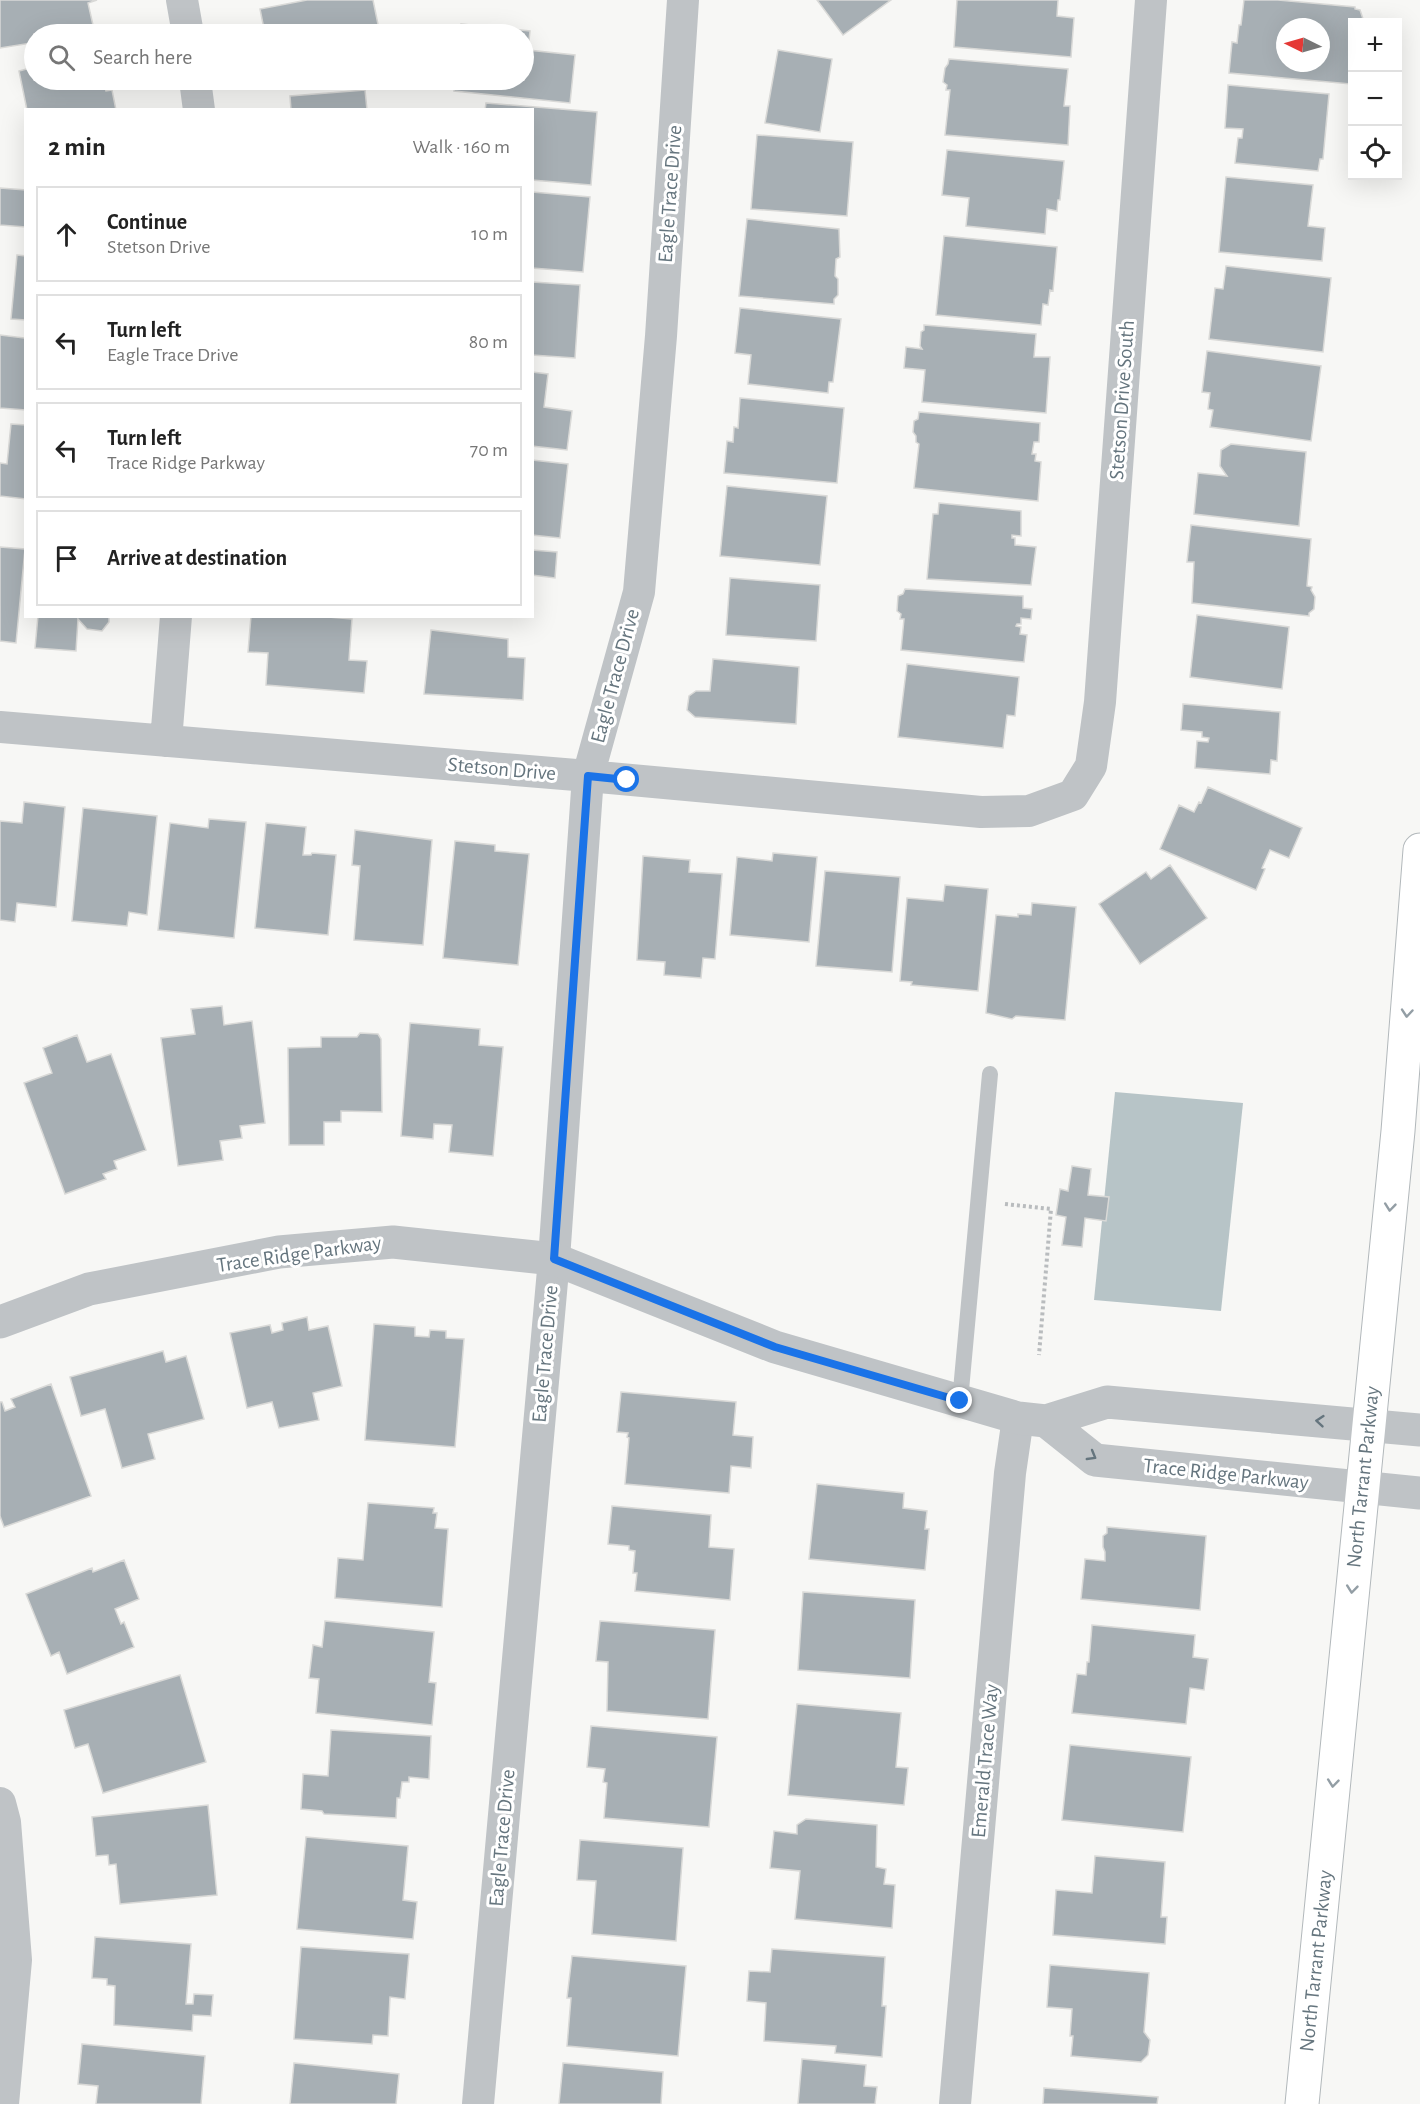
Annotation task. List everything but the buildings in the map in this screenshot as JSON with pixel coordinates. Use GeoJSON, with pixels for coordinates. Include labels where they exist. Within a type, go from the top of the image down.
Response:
{"type":"FeatureCollection","features":[{"type":"Feature","properties":{"kind":"main road","name":"North Tarrant Parkway"},"geometry":{"type":"LineString","coordinates":[[1302,2104],[1397,1143],[1420,850]]}},
{"type":"Feature","properties":{"kind":"street"},"geometry":{"type":"LineString","coordinates":[[182,0],[186,24]]}},
{"type":"Feature","properties":{"kind":"street","name":"Eagle Trace Drive"},"geometry":{"type":"LineString","coordinates":[[478,2104],[554,1259],[588,776],[639,591],[661,336],[683,0]]}},
{"type":"Feature","properties":{"kind":"street","name":"Stetson Drive South"},"geometry":{"type":"LineString","coordinates":[[1073,795],[1091,766],[1100,702],[1151,0]]}},
{"type":"Feature","properties":{"kind":"street"},"geometry":{"type":"LineString","coordinates":[[197,90],[200,108]]}},
{"type":"Feature","properties":{"kind":"street"},"geometry":{"type":"LineString","coordinates":[[166,741],[176,618]]}},
{"type":"Feature","properties":{"kind":"street","name":"Stetson Drive"},"geometry":{"type":"LineString","coordinates":[[0,727],[588,776],[981,812],[1029,811],[1073,795]]}},
{"type":"Feature","properties":{"kind":"street","name":"Trace Ridge Parkway"},"geometry":{"type":"LineString","coordinates":[[0,1322],[89,1288],[279,1252],[393,1242],[554,1259],[775,1347],[1032,1420],[1095,1460],[1420,1493]]}},
{"type":"Feature","properties":{"kind":"street"},"geometry":{"type":"LineString","coordinates":[[1032,1420],[1107,1402],[1420,1430]]}},
{"type":"Feature","properties":{"kind":"street","name":"Emerald Trace Way"},"geometry":{"type":"LineString","coordinates":[[955,2104],[1010,1473],[1032,1420]]}},
{"type":"Feature","properties":{"kind":"street"},"geometry":{"type":"LineString","coordinates":[[0,1803],[5,1821],[8,1958],[3,2104]]}},
{"type":"Feature","properties":{"kind":"lane"},"geometry":{"type":"LineString","coordinates":[[960,1401],[990,1074]]}},
{"type":"Feature","properties":{"kind":"path"},"geometry":{"type":"LineString","coordinates":[[978,1202],[1051,1209],[1039,1355]]}},
{"type":"Feature","properties":{"kind":"shaded area"},"geometry":{"type":"Polygon","coordinates":[[[1115,1092],[1243,1103],[1221,1311],[1094,1300],[1115,1092]]]}},
{"type":"Feature","properties":{"kind":"route"},"geometry":{"type":"LineString","coordinates":[[627,780],[588,776],[554,1259],[775,1347],[960,1401]]}}]}
